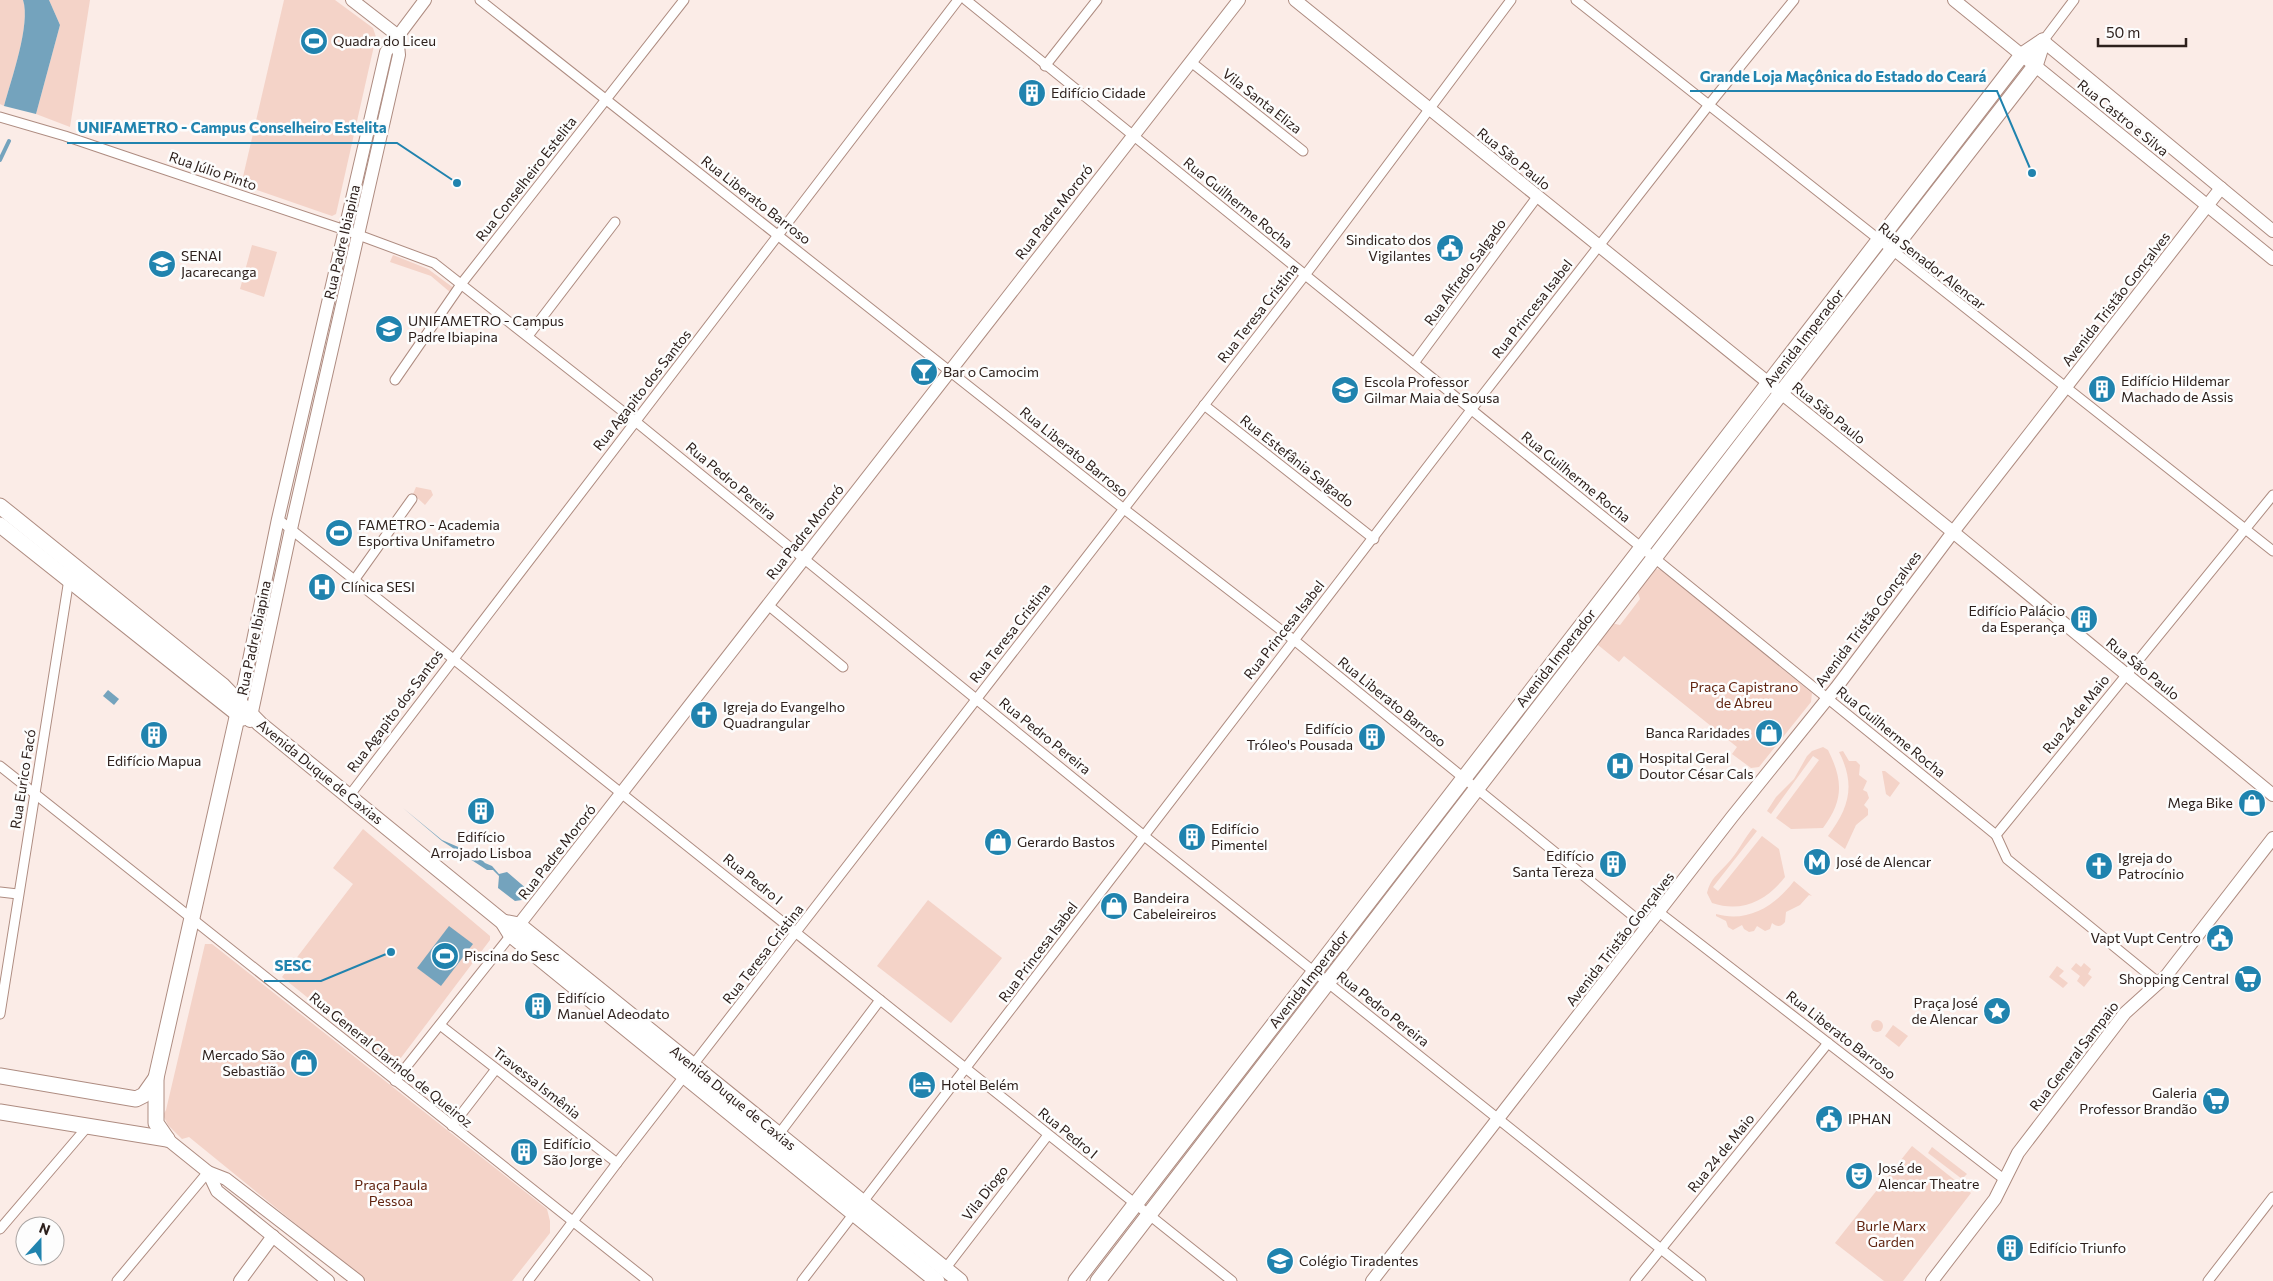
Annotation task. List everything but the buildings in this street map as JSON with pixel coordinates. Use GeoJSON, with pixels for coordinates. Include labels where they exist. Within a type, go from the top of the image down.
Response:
{"type":"FeatureCollection","features":[{"type":"Feature","properties":{"kind":"main road","name":"Avenida Imperador"},"geometry":{"type":"LineString","coordinates":[[1098,1281],[1654,558],[1879,241],[2022,55],[2043,41]]}},
{"type":"Feature","properties":{"kind":"main road","name":"Avenida Imperador"},"geometry":{"type":"LineString","coordinates":[[1076,1281],[1641,548],[1891,251],[2035,66],[2043,41]]}},
{"type":"Feature","properties":{"kind":"main road","name":"Avenida Duque de Caxias"},"geometry":{"type":"LineString","coordinates":[[0,506],[222,685],[245,714]]}},
{"type":"Feature","properties":{"kind":"main road","name":"Avenida Duque de Caxias"},"geometry":{"type":"LineString","coordinates":[[0,529],[69,579],[349,796],[941,1275],[960,1281]]}},
{"type":"Feature","properties":{"kind":"main road","name":"Rua Padre Ibiapina"},"geometry":{"type":"LineString","coordinates":[[166,1139],[156,1123],[156,1078],[192,919],[245,714]]}},
{"type":"Feature","properties":{"kind":"main road","name":"Avenida Duque de Caxias"},"geometry":{"type":"LineString","coordinates":[[689,1072],[779,1134],[858,1208]]}},
{"type":"Feature","properties":{"kind":"main road"},"geometry":{"type":"LineString","coordinates":[[0,1076],[136,1099],[144,1095],[156,1078]]}},
{"type":"Feature","properties":{"kind":"main road"},"geometry":{"type":"LineString","coordinates":[[0,1112],[166,1139]]}},
{"type":"Feature","properties":{"kind":"street"},"geometry":{"type":"LineString","coordinates":[[352,0],[397,35],[425,0]]}},
{"type":"Feature","properties":{"kind":"street","name":"Rua Liberato Barroso"},"geometry":{"type":"LineString","coordinates":[[480,0],[1124,509],[1293,640],[1648,928]]}},
{"type":"Feature","properties":{"kind":"street","name":"Rua Conselheiro Estelita"},"geometry":{"type":"LineString","coordinates":[[395,380],[462,283],[684,0]]}},
{"type":"Feature","properties":{"kind":"street","name":"Rua Agapito dos Santos"},"geometry":{"type":"LineString","coordinates":[[349,796],[453,657],[779,236],[958,0]]}},
{"type":"Feature","properties":{"kind":"street","name":"Rua Guilherme Rocha"},"geometry":{"type":"LineString","coordinates":[[966,0],[1996,835],[2007,859],[2159,983]]}},
{"type":"Feature","properties":{"kind":"street"},"geometry":{"type":"LineString","coordinates":[[1046,66],[1097,0]]}},
{"type":"Feature","properties":{"kind":"street","name":"Rua Padre Mororó"},"geometry":{"type":"LineString","coordinates":[[395,1081],[515,930],[1239,0]]}},
{"type":"Feature","properties":{"kind":"street","name":"Rua São Paulo"},"geometry":{"type":"LineString","coordinates":[[1295,0],[1953,532],[2273,794]]}},
{"type":"Feature","properties":{"kind":"street","name":"Rua Teresa Cristina"},"geometry":{"type":"LineString","coordinates":[[528,1281],[617,1163],[1305,274],[1511,0]]}},
{"type":"Feature","properties":{"kind":"street","name":"Rua Senador Alencar"},"geometry":{"type":"LineString","coordinates":[[1576,0],[1891,251],[2273,551]]}},
{"type":"Feature","properties":{"kind":"street","name":"Rua Princesa Isabel"},"geometry":{"type":"LineString","coordinates":[[802,1281],[1019,1001],[1143,834],[1293,640],[1374,539],[1471,410],[1708,106],[1794,0]]}},
{"type":"Feature","properties":{"kind":"street","name":"Rua Castro e Silva"},"geometry":{"type":"LineString","coordinates":[[1954,0],[2273,259]]}},
{"type":"Feature","properties":{"kind":"street","name":"Avenida Imperador"},"geometry":{"type":"LineString","coordinates":[[2043,41],[2074,0]]}},
{"type":"Feature","properties":{"kind":"street","name":"Rua Padre Ibiapina"},"geometry":{"type":"LineString","coordinates":[[245,714],[278,519],[386,52],[397,35]]}},
{"type":"Feature","properties":{"kind":"street","name":"Rua Padre Ibiapina"},"geometry":{"type":"LineString","coordinates":[[245,714],[291,529],[399,55],[397,35]]}},
{"type":"Feature","properties":{"kind":"street","name":"Rua Castro e Silva"},"geometry":{"type":"LineString","coordinates":[[2043,41],[2273,231]]}},
{"type":"Feature","properties":{"kind":"street","name":"Vila Santa Eliza"},"geometry":{"type":"LineString","coordinates":[[1191,62],[1303,151]]}},
{"type":"Feature","properties":{"kind":"street","name":"Rua Júlio Pinto"},"geometry":{"type":"LineString","coordinates":[[0,117],[65,136],[358,235]]}},
{"type":"Feature","properties":{"kind":"street","name":"Avenida Tristão Gonçalves"},"geometry":{"type":"LineString","coordinates":[[1372,1281],[1828,698],[1953,532],[2221,188]]}},
{"type":"Feature","properties":{"kind":"street","name":"Rua Alfredo Salgado"},"geometry":{"type":"LineString","coordinates":[[1414,362],[1538,197]]}},
{"type":"Feature","properties":{"kind":"street"},"geometry":{"type":"LineString","coordinates":[[528,336],[615,222]]}},
{"type":"Feature","properties":{"kind":"street","name":"Rua Pedro Pereira"},"geometry":{"type":"LineString","coordinates":[[358,235],[434,263],[462,283],[636,421],[803,559],[1314,972],[1702,1281]]}},
{"type":"Feature","properties":{"kind":"street","name":"Rua Estefânia Salgado"},"geometry":{"type":"LineString","coordinates":[[1204,405],[1374,539]]}},
{"type":"Feature","properties":{"kind":"street","name":"Rua 24 de Maio"},"geometry":{"type":"LineString","coordinates":[[1996,835],[2273,495]]}},
{"type":"Feature","properties":{"kind":"street"},"geometry":{"type":"LineString","coordinates":[[355,580],[412,499]]}},
{"type":"Feature","properties":{"kind":"street","name":"Rua Pedro I"},"geometry":{"type":"LineString","coordinates":[[278,519],[1232,1281]]}},
{"type":"Feature","properties":{"kind":"street","name":"Rua Eurico Facó"},"geometry":{"type":"LineString","coordinates":[[0,1014],[69,579]]}},
{"type":"Feature","properties":{"kind":"street"},"geometry":{"type":"LineString","coordinates":[[768,605],[843,667]]}},
{"type":"Feature","properties":{"kind":"street","name":"Rua General Clarindo de Queiroz"},"geometry":{"type":"LineString","coordinates":[[0,766],[648,1281]]}},
{"type":"Feature","properties":{"kind":"street","name":"Rua General Sampaio"},"geometry":{"type":"LineString","coordinates":[[1932,1281],[1995,1199],[2018,1153],[2125,1012],[2166,976],[2273,838]]}},
{"type":"Feature","properties":{"kind":"street"},"geometry":{"type":"LineString","coordinates":[[0,892],[18,894]]}},
{"type":"Feature","properties":{"kind":"street","name":"Rua Liberato Barroso"},"geometry":{"type":"LineString","coordinates":[[1660,913],[2005,1180]]}},
{"type":"Feature","properties":{"kind":"street"},"geometry":{"type":"LineString","coordinates":[[779,1134],[880,1000]]}},
{"type":"Feature","properties":{"kind":"street","name":"Travessa Ismênia"},"geometry":{"type":"LineString","coordinates":[[440,1025],[617,1163]]}},
{"type":"Feature","properties":{"kind":"street","name":"Rua 24 de Maio"},"geometry":{"type":"LineString","coordinates":[[1635,1281],[1828,1042]]}},
{"type":"Feature","properties":{"kind":"street"},"geometry":{"type":"LineString","coordinates":[[452,1126],[496,1069]]}},
{"type":"Feature","properties":{"kind":"street"},"geometry":{"type":"LineString","coordinates":[[0,1229],[88,1126]]}},
{"type":"Feature","properties":{"kind":"street","name":"Vila Diogo"},"geometry":{"type":"LineString","coordinates":[[941,1275],[1048,1135]]}},
{"type":"Feature","properties":{"kind":"street"},"geometry":{"type":"LineString","coordinates":[[166,1139],[208,1172],[226,1179],[358,1281]]}},
{"type":"Feature","properties":{"kind":"street"},"geometry":{"type":"LineString","coordinates":[[208,1172],[217,1191],[273,1236],[320,1279]]}},
{"type":"Feature","properties":{"kind":"street"},"geometry":{"type":"LineString","coordinates":[[116,1281],[208,1172]]}},
{"type":"Feature","properties":{"kind":"street"},"geometry":{"type":"LineString","coordinates":[[2208,1281],[2273,1197]]}},
{"type":"Feature","properties":{"kind":"street"},"geometry":{"type":"LineString","coordinates":[[240,1281],[273,1236]]}},
{"type":"Feature","properties":{"kind":"green space"},"geometry":{"type":"Polygon","coordinates":[[[0,0],[23,0],[25,10],[19,52],[4,106],[0,104],[0,0]]]}},
{"type":"Feature","properties":{"kind":"green space"},"geometry":{"type":"Polygon","coordinates":[[[49,0],[90,0],[70,127],[36,114],[60,25],[49,0]]]}},
{"type":"Feature","properties":{"kind":"green space"},"geometry":{"type":"Polygon","coordinates":[[[284,0],[335,0],[373,28],[376,37],[336,214],[332,216],[245,186],[242,181],[284,0]]]}},
{"type":"Feature","properties":{"kind":"green space"},"geometry":{"type":"Polygon","coordinates":[[[252,245],[277,252],[264,297],[240,289],[252,245]]]}},
{"type":"Feature","properties":{"kind":"green space"},"geometry":{"type":"Polygon","coordinates":[[[393,255],[428,269],[455,289],[451,293],[431,276],[390,262],[393,255]]]}},
{"type":"Feature","properties":{"kind":"green space"},"geometry":{"type":"Polygon","coordinates":[[[416,487],[431,490],[433,495],[425,505],[413,494],[416,487]]]}},
{"type":"Feature","properties":{"kind":"green space","name":"Praça Capistrano de Abreu"},"geometry":{"type":"Polygon","coordinates":[[[1661,570],[1812,693],[1811,702],[1759,767],[1751,768],[1732,754],[1737,747],[1624,656],[1619,662],[1598,645],[1597,642],[1611,623],[1620,625],[1640,599],[1637,590],[1652,571],[1661,570]]]}},
{"type":"Feature","properties":{"kind":"green space"},"geometry":{"type":"Polygon","coordinates":[[[1823,747],[1828,750],[1839,780],[1838,799],[1835,808],[1823,828],[1791,829],[1776,818],[1819,760],[1813,756],[1771,814],[1767,811],[1776,797],[1794,779],[1807,756],[1812,751],[1823,747]]]}},
{"type":"Feature","properties":{"kind":"green space"},"geometry":{"type":"Polygon","coordinates":[[[1843,751],[1849,761],[1856,761],[1860,765],[1859,775],[1867,781],[1863,790],[1867,792],[1869,798],[1864,805],[1868,809],[1868,815],[1856,825],[1845,849],[1828,836],[1841,816],[1848,796],[1847,775],[1839,752],[1843,751]]]}},
{"type":"Feature","properties":{"kind":"green space"},"geometry":{"type":"Polygon","coordinates":[[[1882,771],[1885,771],[1900,783],[1890,797],[1886,794],[1882,771]]]}},
{"type":"Feature","properties":{"kind":"green space"},"geometry":{"type":"Polygon","coordinates":[[[1753,828],[1757,831],[1713,887],[1718,891],[1762,836],[1779,849],[1785,877],[1770,893],[1753,903],[1733,907],[1712,903],[1707,893],[1710,884],[1731,860],[1753,828]]]}},
{"type":"Feature","properties":{"kind":"green space"},"geometry":{"type":"Polygon","coordinates":[[[363,829],[490,936],[490,940],[394,1067],[282,977],[353,884],[333,868],[363,829]]]}},
{"type":"Feature","properties":{"kind":"green space"},"geometry":{"type":"Polygon","coordinates":[[[1794,881],[1812,896],[1809,895],[1800,905],[1786,912],[1785,922],[1780,926],[1772,923],[1770,929],[1765,931],[1757,926],[1754,931],[1749,932],[1742,925],[1733,930],[1728,927],[1726,921],[1716,916],[1716,914],[1739,916],[1760,910],[1778,898],[1794,881]]]}},
{"type":"Feature","properties":{"kind":"green space"},"geometry":{"type":"Polygon","coordinates":[[[928,900],[1002,958],[951,1023],[877,966],[928,900]]]}},
{"type":"Feature","properties":{"kind":"green space","name":"Praça Paula Pessoa"},"geometry":{"type":"Polygon","coordinates":[[[205,944],[212,944],[547,1209],[550,1233],[512,1281],[366,1281],[189,1137],[182,1139],[168,1125],[163,1115],[166,1110],[205,944]]]}},
{"type":"Feature","properties":{"kind":"green space"},"geometry":{"type":"Polygon","coordinates":[[[2076,963],[2081,967],[2084,963],[2091,969],[2088,974],[2092,977],[2084,987],[2077,981],[2080,976],[2071,969],[2076,963]]]}},
{"type":"Feature","properties":{"kind":"green space"},"geometry":{"type":"Polygon","coordinates":[[[2057,966],[2064,971],[2059,976],[2068,983],[2063,988],[2049,977],[2057,966]]]}},
{"type":"Feature","properties":{"kind":"green space"},"geometry":{"type":"Polygon","coordinates":[[[1875,1020],[1879,1020],[1883,1026],[1879,1032],[1875,1032],[1871,1028],[1871,1024],[1875,1020]]]}},
{"type":"Feature","properties":{"kind":"green space"},"geometry":{"type":"Polygon","coordinates":[[[1893,1025],[1908,1036],[1899,1047],[1885,1036],[1893,1025]]]}},
{"type":"Feature","properties":{"kind":"green space","name":"Burle Marx Garden"},"geometry":{"type":"Polygon","coordinates":[[[1912,1146],[1971,1193],[1903,1281],[1884,1281],[1835,1243],[1912,1146]]]}},
{"type":"Feature","properties":{"kind":"green space"},"geometry":{"type":"Polygon","coordinates":[[[1932,1147],[1967,1174],[1962,1179],[1928,1153],[1932,1147]]]}},
{"type":"Feature","properties":{"kind":"water"},"geometry":{"type":"Polygon","coordinates":[[[23,0],[49,0],[60,25],[36,114],[4,106],[22,37],[25,10],[23,0]]]}},
{"type":"Feature","properties":{"kind":"water"},"geometry":{"type":"Polygon","coordinates":[[[108,690],[119,699],[114,705],[103,696],[108,690]]]}},
{"type":"Feature","properties":{"kind":"water"},"geometry":{"type":"Polygon","coordinates":[[[403,808],[442,840],[477,855],[499,874],[507,872],[528,890],[522,900],[515,901],[498,888],[499,876],[493,870],[487,870],[442,841],[403,808]]]}},
{"type":"Feature","properties":{"kind":"water","name":"Piscina do Sesc"},"geometry":{"type":"Polygon","coordinates":[[[449,926],[473,944],[441,986],[417,968],[449,926]]]}},
{"type":"Feature","properties":{"kind":"waterway"},"geometry":{"type":"LineString","coordinates":[[0,160],[9,141]]}},
{"type":"Feature","properties":{"kind":"place","name":"Quadra do Liceu"},"geometry":{"type":"Point","coordinates":[314,41]}},
{"type":"Feature","properties":{"kind":"place","name":"Edifício Cidade"},"geometry":{"type":"Point","coordinates":[1032,93]}},
{"type":"Feature","properties":{"kind":"place","name":"Grande Loja Maçônica do Estado do Ceará"},"geometry":{"type":"Point","coordinates":[2032,173]}},
{"type":"Feature","properties":{"kind":"place","name":"UNIFAMETRO - Campus Conselheiro Estelita"},"geometry":{"type":"Point","coordinates":[457,183]}},
{"type":"Feature","properties":{"kind":"place","name":"Sindicato dos Vigilantes"},"geometry":{"type":"Point","coordinates":[1450,248]}},
{"type":"Feature","properties":{"kind":"place","name":"SENAI Jacarecanga"},"geometry":{"type":"Point","coordinates":[162,264]}},
{"type":"Feature","properties":{"kind":"place","name":"UNIFAMETRO - Campus Padre Ibiapina"},"geometry":{"type":"Point","coordinates":[389,329]}},
{"type":"Feature","properties":{"kind":"place","name":"Bar o Camocim"},"geometry":{"type":"Point","coordinates":[924,372]}},
{"type":"Feature","properties":{"kind":"place","name":"Edifício Hildemar Machado de Assis"},"geometry":{"type":"Point","coordinates":[2102,389]}},
{"type":"Feature","properties":{"kind":"place","name":"Escola Professor Gilmar Maia de Sousa"},"geometry":{"type":"Point","coordinates":[1345,390]}},
{"type":"Feature","properties":{"kind":"place","name":"FAMETRO - Academia Esportiva Unifametro"},"geometry":{"type":"Point","coordinates":[339,533]}},
{"type":"Feature","properties":{"kind":"place","name":"Clínica SESI"},"geometry":{"type":"Point","coordinates":[322,587]}},
{"type":"Feature","properties":{"kind":"place","name":"Edifício Palácio da Esperança"},"geometry":{"type":"Point","coordinates":[2084,619]}},
{"type":"Feature","properties":{"kind":"place","name":"Igreja do Evangelho Quadrangular"},"geometry":{"type":"Point","coordinates":[704,715]}},
{"type":"Feature","properties":{"kind":"place","name":"Banca Raridades"},"geometry":{"type":"Point","coordinates":[1769,733]}},
{"type":"Feature","properties":{"kind":"place","name":"Edifício Mapua"},"geometry":{"type":"Point","coordinates":[154,735]}},
{"type":"Feature","properties":{"kind":"place","name":"Edifício Tróleo's Pousada"},"geometry":{"type":"Point","coordinates":[1372,737]}},
{"type":"Feature","properties":{"kind":"place","name":"Hospital Geral Doutor César Cals"},"geometry":{"type":"Point","coordinates":[1620,766]}},
{"type":"Feature","properties":{"kind":"place","name":"Mega Bike"},"geometry":{"type":"Point","coordinates":[2252,803]}},
{"type":"Feature","properties":{"kind":"place","name":"Edifício Arrojado Lisboa"},"geometry":{"type":"Point","coordinates":[481,811]}},
{"type":"Feature","properties":{"kind":"place","name":"Edifício Pimentel"},"geometry":{"type":"Point","coordinates":[1192,837]}},
{"type":"Feature","properties":{"kind":"place","name":"Gerardo Bastos"},"geometry":{"type":"Point","coordinates":[998,842]}},
{"type":"Feature","properties":{"kind":"place","name":"José de Alencar"},"geometry":{"type":"Point","coordinates":[1817,862]}},
{"type":"Feature","properties":{"kind":"place","name":"Edifício Santa Tereza"},"geometry":{"type":"Point","coordinates":[1613,864]}},
{"type":"Feature","properties":{"kind":"place","name":"Igreja do Patrocínio"},"geometry":{"type":"Point","coordinates":[2099,866]}},
{"type":"Feature","properties":{"kind":"place","name":"Bandeira Cabeleireiros"},"geometry":{"type":"Point","coordinates":[1114,906]}},
{"type":"Feature","properties":{"kind":"place","name":"Vapt Vupt Centro"},"geometry":{"type":"Point","coordinates":[2220,938]}},
{"type":"Feature","properties":{"kind":"place","name":"SESC"},"geometry":{"type":"Point","coordinates":[391,952]}},
{"type":"Feature","properties":{"kind":"place","name":"Piscina do Sesc"},"geometry":{"type":"Point","coordinates":[445,956]}},
{"type":"Feature","properties":{"kind":"place","name":"Shopping Central"},"geometry":{"type":"Point","coordinates":[2248,979]}},
{"type":"Feature","properties":{"kind":"place","name":"Edifício Manuel Adeodato"},"geometry":{"type":"Point","coordinates":[538,1006]}},
{"type":"Feature","properties":{"kind":"place","name":"Praça José de Alencar"},"geometry":{"type":"Point","coordinates":[1997,1011]}},
{"type":"Feature","properties":{"kind":"place","name":"Mercado São Sebastião"},"geometry":{"type":"Point","coordinates":[304,1063]}},
{"type":"Feature","properties":{"kind":"place","name":"Hotel Belém"},"geometry":{"type":"Point","coordinates":[922,1085]}},
{"type":"Feature","properties":{"kind":"place","name":"Galeria Professor Brandão"},"geometry":{"type":"Point","coordinates":[2216,1101]}},
{"type":"Feature","properties":{"kind":"place","name":"IPHAN"},"geometry":{"type":"Point","coordinates":[1829,1119]}},
{"type":"Feature","properties":{"kind":"place","name":"Edifício São Jorge"},"geometry":{"type":"Point","coordinates":[524,1152]}},
{"type":"Feature","properties":{"kind":"place","name":"José de Alencar Theatre"},"geometry":{"type":"Point","coordinates":[1859,1176]}},
{"type":"Feature","properties":{"kind":"place","name":"Edifício Triunfo"},"geometry":{"type":"Point","coordinates":[2010,1248]}},
{"type":"Feature","properties":{"kind":"place","name":"Colégio Tiradentes"},"geometry":{"type":"Point","coordinates":[1280,1261]}}]}
